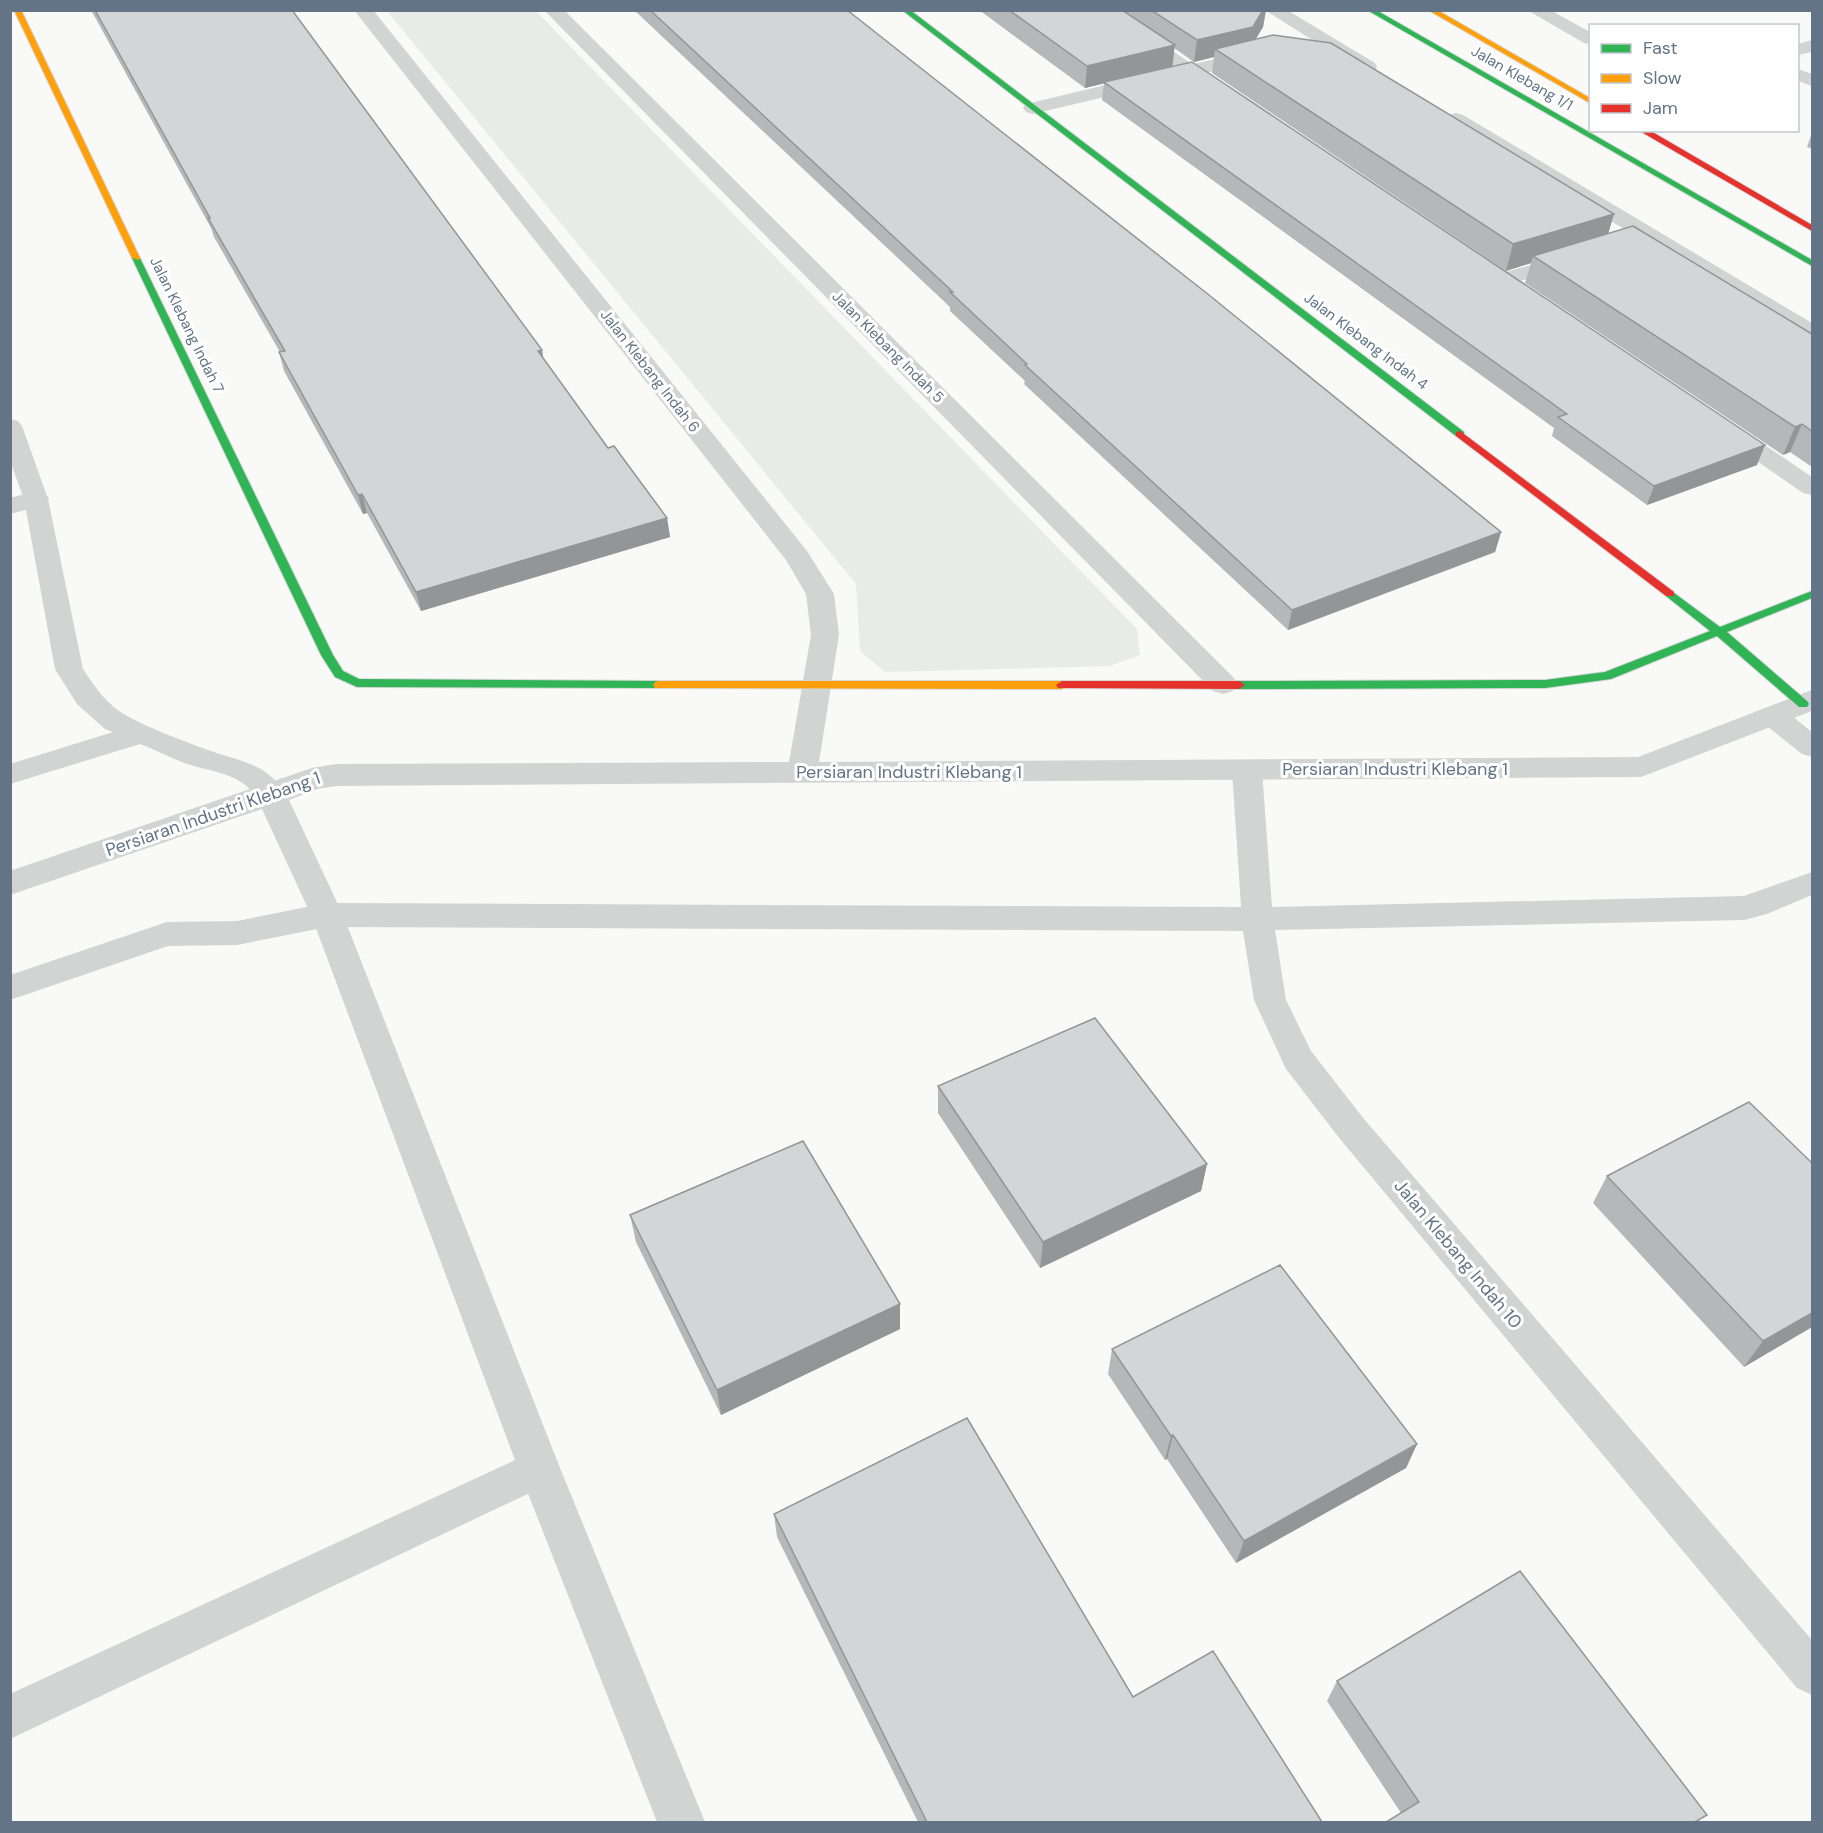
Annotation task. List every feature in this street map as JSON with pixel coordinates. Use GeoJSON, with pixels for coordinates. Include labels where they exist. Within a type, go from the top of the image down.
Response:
{"type":"FeatureCollection","features":[{"type":"Feature","properties":{"kind":"street","name":"Jalan Klebang Indah 7"},"geometry":{"type":"LineString","coordinates":[[17,10],[327,655],[339,674],[346,679],[369,684],[818,686],[1545,684],[1607,676],[1812,594]]}},
{"type":"Feature","properties":{"kind":"street","name":"Jalan Klebang Indah 6"},"geometry":{"type":"LineString","coordinates":[[363,10],[797,557],[820,594],[825,635],[802,772]]}},
{"type":"Feature","properties":{"kind":"street","name":"Jalan Klebang Indah 5"},"geometry":{"type":"LineString","coordinates":[[553,10],[1223,684]]}},
{"type":"Feature","properties":{"kind":"street","name":"Jalan Klebang Indah 4"},"geometry":{"type":"LineString","coordinates":[[905,10],[1808,702]]}},
{"type":"Feature","properties":{"kind":"street"},"geometry":{"type":"LineString","coordinates":[[1274,10],[1384,76]]}},
{"type":"Feature","properties":{"kind":"street","name":"Jalan Klebang 1/1"},"geometry":{"type":"LineString","coordinates":[[1370,10],[1812,263]]}},
{"type":"Feature","properties":{"kind":"street","name":"Jalan Klebang 1/1"},"geometry":{"type":"LineString","coordinates":[[1431,10],[1589,100]]}},
{"type":"Feature","properties":{"kind":"street"},"geometry":{"type":"LineString","coordinates":[[1536,10],[1589,38]]}},
{"type":"Feature","properties":{"kind":"street"},"geometry":{"type":"LineString","coordinates":[[1301,45],[1323,39]]}},
{"type":"Feature","properties":{"kind":"street"},"geometry":{"type":"LineString","coordinates":[[1033,108],[1279,50]]}},
{"type":"Feature","properties":{"kind":"street"},"geometry":{"type":"LineString","coordinates":[[1435,107],[1812,333]]}},
{"type":"Feature","properties":{"kind":"street"},"geometry":{"type":"LineString","coordinates":[[1645,132],[1812,228]]}},
{"type":"Feature","properties":{"kind":"street","name":"Persiaran Industri Klebang 1"},"geometry":{"type":"LineString","coordinates":[[10,883],[312,779],[336,775],[1641,767],[1808,702]]}},
{"type":"Feature","properties":{"kind":"street"},"geometry":{"type":"LineString","coordinates":[[271,795],[327,915],[539,1468],[681,1822]]}},
{"type":"Feature","properties":{"kind":"lane"},"geometry":{"type":"LineString","coordinates":[[1101,10],[1230,97]]}},
{"type":"Feature","properties":{"kind":"lane"},"geometry":{"type":"LineString","coordinates":[[1628,243],[1650,236]]}},
{"type":"Feature","properties":{"kind":"lane"},"geometry":{"type":"LineString","coordinates":[[1504,280],[1583,256]]}},
{"type":"Feature","properties":{"kind":"lane"},"geometry":{"type":"LineString","coordinates":[[1484,267],[1524,294]]}},
{"type":"Feature","properties":{"kind":"lane"},"geometry":{"type":"LineString","coordinates":[[1713,421],[1812,488]]}},
{"type":"Feature","properties":{"kind":"lane"},"geometry":{"type":"LineString","coordinates":[[10,426],[23,503],[69,669],[87,698],[116,722],[198,757],[239,769],[254,777],[271,795]]}},
{"type":"Feature","properties":{"kind":"lane"},"geometry":{"type":"LineString","coordinates":[[1773,716],[1812,747]]}},
{"type":"Feature","properties":{"kind":"lane"},"geometry":{"type":"LineString","coordinates":[[10,774],[142,733]]}},
{"type":"Feature","properties":{"kind":"lane","name":"Jalan Klebang Indah 10"},"geometry":{"type":"LineString","coordinates":[[1247,770],[1257,919],[1270,1000],[1298,1059],[1352,1129],[1812,1673]]}},
{"type":"Feature","properties":{"kind":"lane"},"geometry":{"type":"LineString","coordinates":[[10,988],[166,934],[237,933],[327,915],[1257,919],[1744,908],[1756,906],[1812,883]]}},
{"type":"Feature","properties":{"kind":"lane"},"geometry":{"type":"LineString","coordinates":[[10,1717],[539,1468]]}},
{"type":"Feature","properties":{"kind":"shaded area"},"geometry":{"type":"Polygon","coordinates":[[[387,11],[536,11],[1137,629],[1140,655],[1110,666],[885,672],[860,651],[856,584],[387,11]]]}},
{"type":"Feature","properties":{"kind":"building"},"geometry":{"type":"Polygon","coordinates":[[[95,10],[292,10],[542,350],[538,351],[608,448],[614,446],[667,518],[416,592],[362,494],[358,495],[279,352],[285,351],[208,218],[210,218],[95,10]]]}},
{"type":"Feature","properties":{"kind":"building"},"geometry":{"type":"Polygon","coordinates":[[[650,10],[847,10],[1209,295],[1501,532],[1292,610],[1025,365],[1027,364],[950,292],[953,292],[650,10]]]}},
{"type":"Feature","properties":{"kind":"building"},"geometry":{"type":"Polygon","coordinates":[[[1009,10],[1122,10],[1175,45],[1087,66],[1009,10]]]}},
{"type":"Feature","properties":{"kind":"building"},"geometry":{"type":"Polygon","coordinates":[[[1151,10],[1263,10],[1253,27],[1197,40],[1151,10]]]}},
{"type":"Feature","properties":{"kind":"building"},"geometry":{"type":"Polygon","coordinates":[[[1273,35],[1331,43],[1614,214],[1513,244],[1215,49],[1273,35]]]}},
{"type":"Feature","properties":{"kind":"building"},"geometry":{"type":"Polygon","coordinates":[[[1192,62],[1765,445],[1654,486],[1558,417],[1567,414],[1104,82],[1192,62]]]}},
{"type":"Feature","properties":{"kind":"building"},"geometry":{"type":"Polygon","coordinates":[[[1633,226],[1812,334],[1812,431],[1802,424],[1795,427],[1533,256],[1633,226]]]}},
{"type":"Feature","properties":{"kind":"building"},"geometry":{"type":"Polygon","coordinates":[[[1095,1018],[1207,1164],[1043,1242],[938,1086],[1095,1018]]]}},
{"type":"Feature","properties":{"kind":"building"},"geometry":{"type":"Polygon","coordinates":[[[1749,1102],[1812,1163],[1812,1313],[1763,1341],[1607,1176],[1749,1102]]]}},
{"type":"Feature","properties":{"kind":"building"},"geometry":{"type":"Polygon","coordinates":[[[803,1141],[900,1304],[717,1390],[630,1215],[803,1141]]]}},
{"type":"Feature","properties":{"kind":"building"},"geometry":{"type":"Polygon","coordinates":[[[1280,1265],[1417,1444],[1244,1541],[1112,1349],[1280,1265]]]}},
{"type":"Feature","properties":{"kind":"building"},"geometry":{"type":"Polygon","coordinates":[[[967,1418],[1133,1697],[1213,1651],[1322,1822],[927,1822],[774,1514],[967,1418]]]}},
{"type":"Feature","properties":{"kind":"building"},"geometry":{"type":"Polygon","coordinates":[[[1520,1571],[1707,1815],[1695,1822],[1386,1822],[1419,1802],[1337,1681],[1520,1571]]]}},
{"type":"Feature","properties":{"kind":"traffic: fast"},"geometry":{"type":"LineString","coordinates":[[905,10],[1460,434]]}},
{"type":"Feature","properties":{"kind":"traffic: fast"},"geometry":{"type":"LineString","coordinates":[[1370,10],[1812,263]]}},
{"type":"Feature","properties":{"kind":"traffic: fast"},"geometry":{"type":"LineString","coordinates":[[136,258],[327,655],[339,674],[357,683],[659,685]]}},
{"type":"Feature","properties":{"kind":"traffic: fast"},"geometry":{"type":"LineString","coordinates":[[1670,594],[1718,631],[1803,704]]}},
{"type":"Feature","properties":{"kind":"traffic: fast"},"geometry":{"type":"LineString","coordinates":[[1239,685],[1545,684],[1607,676],[1812,594]]}},
{"type":"Feature","properties":{"kind":"traffic: slow"},"geometry":{"type":"LineString","coordinates":[[17,10],[136,258]]}},
{"type":"Feature","properties":{"kind":"traffic: slow"},"geometry":{"type":"LineString","coordinates":[[1431,10],[1589,100]]}},
{"type":"Feature","properties":{"kind":"traffic: slow"},"geometry":{"type":"LineString","coordinates":[[659,685],[1062,685]]}},
{"type":"Feature","properties":{"kind":"traffic: jam"},"geometry":{"type":"LineString","coordinates":[[1645,132],[1812,228]]}},
{"type":"Feature","properties":{"kind":"traffic: jam"},"geometry":{"type":"LineString","coordinates":[[1460,434],[1670,594]]}},
{"type":"Feature","properties":{"kind":"traffic: jam"},"geometry":{"type":"LineString","coordinates":[[1062,685],[1239,685]]}}]}
